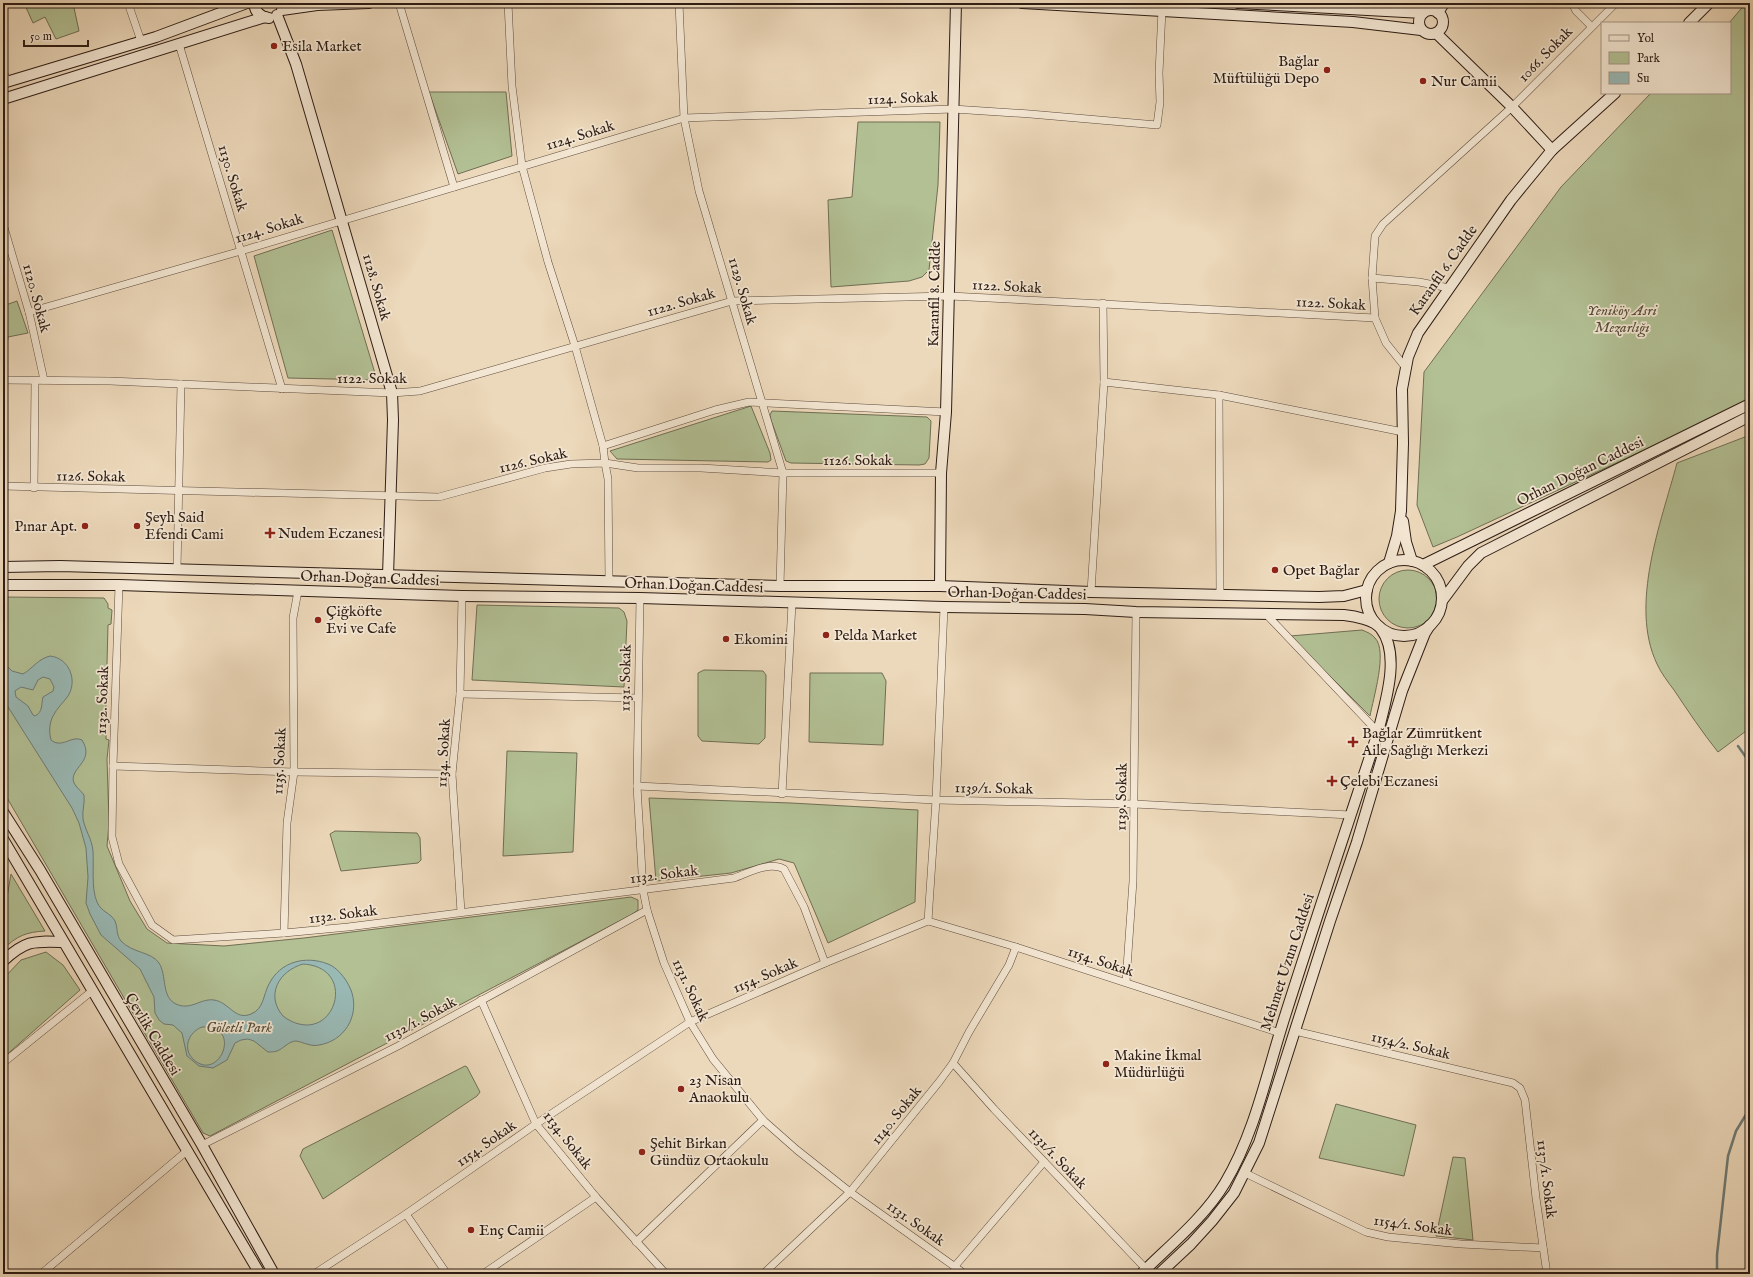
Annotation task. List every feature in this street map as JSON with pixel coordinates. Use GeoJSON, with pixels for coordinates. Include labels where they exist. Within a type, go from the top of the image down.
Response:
{"type":"FeatureCollection","features":[{"type":"Feature","properties":{"kind":"main road"},"geometry":{"type":"LineString","coordinates":[[5,82],[141,41],[248,3]]}},
{"type":"Feature","properties":{"kind":"main road"},"geometry":{"type":"LineString","coordinates":[[254,3],[255,10],[258,14],[265,17]]}},
{"type":"Feature","properties":{"kind":"main road"},"geometry":{"type":"LineString","coordinates":[[3,99],[265,17],[281,9],[317,5],[369,3]]}},
{"type":"Feature","properties":{"kind":"main road","name":"Karanfil 8. Cadde"},"geometry":{"type":"LineString","coordinates":[[940,586],[942,473],[946,412],[950,296],[956,3]]}},
{"type":"Feature","properties":{"kind":"main road"},"geometry":{"type":"LineString","coordinates":[[1022,3],[1353,22],[1421,30],[1428,34],[1436,33],[1442,28],[1443,24],[1441,16],[1431,10],[1423,13],[1238,3]]}},
{"type":"Feature","properties":{"kind":"main road"},"geometry":{"type":"LineString","coordinates":[[1438,13],[1444,3]]}},
{"type":"Feature","properties":{"kind":"main road"},"geometry":{"type":"LineString","coordinates":[[1689,22],[1709,3]]}},
{"type":"Feature","properties":{"kind":"main road","name":"1128. Sokak"},"geometry":{"type":"LineString","coordinates":[[281,9],[392,393],[391,496],[388,576]]}},
{"type":"Feature","properties":{"kind":"main road"},"geometry":{"type":"LineString","coordinates":[[1421,30],[1418,23],[1423,13]]}},
{"type":"Feature","properties":{"kind":"main road"},"geometry":{"type":"LineString","coordinates":[[1436,33],[1512,107],[1552,150]]}},
{"type":"Feature","properties":{"kind":"main road","name":"Karanfil 6. Cadde"},"geometry":{"type":"LineString","coordinates":[[1401,511],[1403,432],[1402,389],[1408,357],[1418,333],[1510,200],[1552,150],[1614,94]]}},
{"type":"Feature","properties":{"kind":"main road","name":"Orhan Doğan Caddesi"},"geometry":{"type":"LineString","coordinates":[[1423,565],[1750,404]]}},
{"type":"Feature","properties":{"kind":"main road"},"geometry":{"type":"LineString","coordinates":[[1442,601],[1438,580],[1431,571],[1423,565],[1412,561],[1400,560],[1389,563],[1379,570],[1371,579],[1367,590],[1366,600],[1368,611],[1373,620],[1381,628],[1390,633],[1401,636],[1422,632],[1436,618],[1442,601],[1468,566],[1481,553],[1750,416]]}},
{"type":"Feature","properties":{"kind":"main road"},"geometry":{"type":"LineString","coordinates":[[1401,511],[1406,542],[1412,561]]}},
{"type":"Feature","properties":{"kind":"main road"},"geometry":{"type":"LineString","coordinates":[[1389,563],[1397,536],[1401,511]]}},
{"type":"Feature","properties":{"kind":"main road"},"geometry":{"type":"LineString","coordinates":[[3,567],[60,566],[780,586],[940,586],[1091,592],[1319,597],[1344,596],[1367,590]]}},
{"type":"Feature","properties":{"kind":"main road","name":"Orhan Doğan Caddesi"},"geometry":{"type":"LineString","coordinates":[[3,585],[119,585],[462,596],[640,598],[944,607],[1085,609],[1136,612],[1344,615],[1361,618],[1381,628]]}},
{"type":"Feature","properties":{"kind":"main road"},"geometry":{"type":"LineString","coordinates":[[1159,1274],[1192,1244],[1234,1193],[1245,1174],[1259,1143],[1330,921],[1357,842],[1402,691],[1425,633],[1430,625]]}},
{"type":"Feature","properties":{"kind":"main road","name":"Mehmet Uzun Caddesi"},"geometry":{"type":"LineString","coordinates":[[1143,1272],[1196,1219],[1224,1185],[1233,1169],[1260,1099],[1378,732],[1386,700],[1391,663],[1390,649],[1381,628]]}},
{"type":"Feature","properties":{"kind":"main road","name":"Çevlik Caddesi"},"geometry":{"type":"LineString","coordinates":[[3,812],[40,870],[202,1145],[274,1274]]}},
{"type":"Feature","properties":{"kind":"main road","name":"Çevlik Caddesi"},"geometry":{"type":"LineString","coordinates":[[3,839],[260,1274]]}},
{"type":"Feature","properties":{"kind":"main road"},"geometry":{"type":"LineString","coordinates":[[3,961],[23,944],[36,941],[63,942]]}},
{"type":"Feature","properties":{"kind":"street"},"geometry":{"type":"LineString","coordinates":[[128,3],[141,41]]}},
{"type":"Feature","properties":{"kind":"street"},"geometry":{"type":"LineString","coordinates":[[399,3],[454,187]]}},
{"type":"Feature","properties":{"kind":"street"},"geometry":{"type":"LineString","coordinates":[[508,3],[512,86],[522,166],[548,262],[575,346],[603,446],[604,463],[608,479],[609,581]]}},
{"type":"Feature","properties":{"kind":"street","name":"1129. Sokak"},"geometry":{"type":"LineString","coordinates":[[679,3],[684,118],[699,191],[783,473],[780,586]]}},
{"type":"Feature","properties":{"kind":"street"},"geometry":{"type":"LineString","coordinates":[[1572,3],[1576,11],[1591,26]]}},
{"type":"Feature","properties":{"kind":"street","name":"1066. Sokak"},"geometry":{"type":"LineString","coordinates":[[1406,368],[1386,343],[1375,318],[1372,278],[1375,236],[1383,224],[1512,107],[1591,26],[1616,3]]}},
{"type":"Feature","properties":{"kind":"street","name":"1124. Sokak"},"geometry":{"type":"LineString","coordinates":[[29,312],[241,251],[684,118],[953,109],[1030,114],[1157,126],[1160,102],[1159,73],[1162,10]]}},
{"type":"Feature","properties":{"kind":"street","name":"1130. Sokak"},"geometry":{"type":"LineString","coordinates":[[179,44],[282,389]]}},
{"type":"Feature","properties":{"kind":"street"},"geometry":{"type":"LineString","coordinates":[[3,70],[5,82]]}},
{"type":"Feature","properties":{"kind":"street","name":"1120. Sokak"},"geometry":{"type":"LineString","coordinates":[[3,224],[29,312],[44,380]]}},
{"type":"Feature","properties":{"kind":"street"},"geometry":{"type":"LineString","coordinates":[[1372,278],[1419,282],[1449,288]]}},
{"type":"Feature","properties":{"kind":"street","name":"1122. Sokak"},"geometry":{"type":"LineString","coordinates":[[3,380],[110,380],[392,393],[420,391],[732,301],[950,296],[1375,318]]}},
{"type":"Feature","properties":{"kind":"street"},"geometry":{"type":"LineString","coordinates":[[1091,592],[1104,382],[1103,303]]}},
{"type":"Feature","properties":{"kind":"street"},"geometry":{"type":"LineString","coordinates":[[34,488],[35,381]]}},
{"type":"Feature","properties":{"kind":"street"},"geometry":{"type":"LineString","coordinates":[[1104,382],[1219,395],[1403,432]]}},
{"type":"Feature","properties":{"kind":"street"},"geometry":{"type":"LineString","coordinates":[[177,570],[181,384]]}},
{"type":"Feature","properties":{"kind":"street"},"geometry":{"type":"LineString","coordinates":[[1219,395],[1220,595]]}},
{"type":"Feature","properties":{"kind":"street"},"geometry":{"type":"LineString","coordinates":[[603,446],[715,410],[749,402],[946,412]]}},
{"type":"Feature","properties":{"kind":"street","name":"1126. Sokak"},"geometry":{"type":"LineString","coordinates":[[3,486],[34,488],[179,490],[440,497],[546,468],[571,464],[604,463],[638,468],[701,468],[783,473],[942,473]]}},
{"type":"Feature","properties":{"kind":"street","name":"1132. Sokak"},"geometry":{"type":"LineString","coordinates":[[119,585],[112,837],[119,864],[152,925],[173,940],[284,933],[348,927],[734,878],[769,866],[784,869],[804,907],[825,963]]}},
{"type":"Feature","properties":{"kind":"street","name":"1135. Sokak"},"geometry":{"type":"LineString","coordinates":[[284,933],[288,823],[294,772],[293,618],[298,591]]}},
{"type":"Feature","properties":{"kind":"street","name":"1134. Sokak"},"geometry":{"type":"LineString","coordinates":[[461,912],[452,774],[460,694],[462,596]]}},
{"type":"Feature","properties":{"kind":"street","name":"1131. Sokak"},"geometry":{"type":"LineString","coordinates":[[640,598],[637,786],[643,890],[647,910],[664,963],[690,1022],[713,1059],[763,1120],[796,1150],[850,1192],[965,1274]]}},
{"type":"Feature","properties":{"kind":"street"},"geometry":{"type":"LineString","coordinates":[[782,794],[792,603]]}},
{"type":"Feature","properties":{"kind":"street"},"geometry":{"type":"LineString","coordinates":[[928,921],[936,800],[944,607]]}},
{"type":"Feature","properties":{"kind":"street","name":"1139. Sokak"},"geometry":{"type":"LineString","coordinates":[[1126,982],[1133,881],[1136,612]]}},
{"type":"Feature","properties":{"kind":"street"},"geometry":{"type":"LineString","coordinates":[[1266,614],[1378,732]]}},
{"type":"Feature","properties":{"kind":"street"},"geometry":{"type":"LineString","coordinates":[[460,694],[638,698]]}},
{"type":"Feature","properties":{"kind":"street"},"geometry":{"type":"LineString","coordinates":[[113,766],[294,772],[452,774]]}},
{"type":"Feature","properties":{"kind":"street","name":"1139/1. Sokak"},"geometry":{"type":"LineString","coordinates":[[637,786],[782,794],[936,800],[1134,804],[1351,815]]}},
{"type":"Feature","properties":{"kind":"street","name":"1132/1. Sokak"},"geometry":{"type":"LineString","coordinates":[[202,1145],[398,1046],[647,910]]}},
{"type":"Feature","properties":{"kind":"street","name":"1154. Sokak"},"geometry":{"type":"LineString","coordinates":[[314,1274],[406,1214],[536,1124],[690,1022],[825,963],[928,921],[1126,982],[1280,1033]]}},
{"type":"Feature","properties":{"kind":"street","name":"1140. Sokak"},"geometry":{"type":"LineString","coordinates":[[763,1274],[850,1192],[953,1063],[969,1032],[1009,965],[1016,947]]}},
{"type":"Feature","properties":{"kind":"street"},"geometry":{"type":"LineString","coordinates":[[3,1063],[92,991]]}},
{"type":"Feature","properties":{"kind":"street","name":"1134. Sokak"},"geometry":{"type":"LineString","coordinates":[[481,1000],[536,1124],[596,1197],[666,1274]]}},
{"type":"Feature","properties":{"kind":"street","name":"1154/2. Sokak"},"geometry":{"type":"LineString","coordinates":[[1295,1031],[1513,1083],[1520,1088]]}},
{"type":"Feature","properties":{"kind":"street","name":"1131/1. Sokak"},"geometry":{"type":"LineString","coordinates":[[953,1063],[1143,1272]]}},
{"type":"Feature","properties":{"kind":"street","name":"1137/1. Sokak"},"geometry":{"type":"LineString","coordinates":[[1520,1088],[1524,1100],[1547,1274]]}},
{"type":"Feature","properties":{"kind":"street"},"geometry":{"type":"LineString","coordinates":[[636,1242],[763,1120]]}},
{"type":"Feature","properties":{"kind":"street"},"geometry":{"type":"LineString","coordinates":[[41,1274],[188,1150]]}},
{"type":"Feature","properties":{"kind":"street"},"geometry":{"type":"LineString","coordinates":[[955,1266],[1044,1162]]}},
{"type":"Feature","properties":{"kind":"street","name":"1154/1. Sokak"},"geometry":{"type":"LineString","coordinates":[[1245,1174],[1366,1232],[1388,1238],[1462,1244],[1543,1248]]}},
{"type":"Feature","properties":{"kind":"street"},"geometry":{"type":"LineString","coordinates":[[483,1274],[596,1197]]}},
{"type":"Feature","properties":{"kind":"street"},"geometry":{"type":"LineString","coordinates":[[406,1214],[447,1274]]}},
{"type":"Feature","properties":{"kind":"green space"},"geometry":{"type":"Polygon","coordinates":[[[24,3],[73,3],[79,31],[56,39],[45,17],[33,23],[24,3]]]}},
{"type":"Feature","properties":{"kind":"green space","name":"Yeniköy Asri Mezarlığı"},"geometry":{"type":"Polygon","coordinates":[[[1746,3],[1750,3],[1750,398],[1696,426],[1433,547],[1417,505],[1424,372],[1561,187],[1650,94],[1731,94],[1730,22],[1746,3]]]}},
{"type":"Feature","properties":{"kind":"green space"},"geometry":{"type":"Polygon","coordinates":[[[429,92],[506,92],[512,156],[458,174],[429,92]]]}},
{"type":"Feature","properties":{"kind":"green space"},"geometry":{"type":"Polygon","coordinates":[[[858,122],[940,122],[938,185],[929,270],[922,277],[909,281],[831,287],[828,200],[852,197],[858,122]]]}},
{"type":"Feature","properties":{"kind":"green space"},"geometry":{"type":"Polygon","coordinates":[[[332,230],[377,380],[288,378],[254,256],[332,230]]]}},
{"type":"Feature","properties":{"kind":"green space"},"geometry":{"type":"Polygon","coordinates":[[[17,301],[28,333],[8,337],[7,346],[3,346],[3,306],[17,301]]]}},
{"type":"Feature","properties":{"kind":"green space"},"geometry":{"type":"Polygon","coordinates":[[[751,406],[770,453],[771,460],[768,462],[617,459],[610,451],[751,406]]]}},
{"type":"Feature","properties":{"kind":"green space"},"geometry":{"type":"Polygon","coordinates":[[[772,411],[927,417],[931,421],[929,458],[925,464],[919,465],[791,463],[786,461],[771,420],[770,415],[772,411]]]}},
{"type":"Feature","properties":{"kind":"green space"},"geometry":{"type":"Polygon","coordinates":[[[1750,435],[1750,728],[1718,752],[1660,671],[1649,641],[1646,616],[1647,590],[1650,564],[1656,537],[1677,463],[1750,435]]]}},
{"type":"Feature","properties":{"kind":"green space"},"geometry":{"type":"Polygon","coordinates":[[[1408,570],[1419,572],[1432,583],[1435,588],[1437,599],[1435,610],[1424,623],[1419,626],[1408,628],[1397,626],[1384,615],[1381,610],[1379,599],[1381,588],[1392,575],[1397,572],[1408,570]]]}},
{"type":"Feature","properties":{"kind":"green space","name":"Göletli Park"},"geometry":{"type":"Polygon","coordinates":[[[3,597],[104,598],[108,604],[108,608],[112,610],[111,624],[108,625],[106,702],[106,739],[109,740],[107,759],[109,823],[107,846],[130,901],[147,929],[167,943],[224,946],[304,938],[631,897],[638,900],[638,910],[210,1136],[203,1133],[3,791],[3,597]]]}},
{"type":"Feature","properties":{"kind":"green space"},"geometry":{"type":"Polygon","coordinates":[[[477,605],[619,608],[624,612],[627,621],[624,687],[472,680],[477,605]]]}},
{"type":"Feature","properties":{"kind":"green space"},"geometry":{"type":"Polygon","coordinates":[[[1362,630],[1371,634],[1375,638],[1379,644],[1380,653],[1380,664],[1370,716],[1290,636],[1362,630]]]}},
{"type":"Feature","properties":{"kind":"green space"},"geometry":{"type":"Polygon","coordinates":[[[704,670],[763,671],[766,675],[765,738],[759,744],[702,741],[698,736],[698,673],[704,670]]]}},
{"type":"Feature","properties":{"kind":"green space"},"geometry":{"type":"Polygon","coordinates":[[[810,673],[882,673],[886,681],[883,745],[809,742],[810,673]]]}},
{"type":"Feature","properties":{"kind":"green space"},"geometry":{"type":"Polygon","coordinates":[[[507,751],[577,753],[573,852],[503,856],[507,751]]]}},
{"type":"Feature","properties":{"kind":"green space"},"geometry":{"type":"Polygon","coordinates":[[[649,798],[791,803],[918,810],[915,902],[828,943],[794,863],[779,859],[731,873],[656,881],[649,798]]]}},
{"type":"Feature","properties":{"kind":"green space"},"geometry":{"type":"Polygon","coordinates":[[[335,831],[417,833],[420,838],[421,860],[418,863],[341,871],[330,834],[335,831]]]}},
{"type":"Feature","properties":{"kind":"green space"},"geometry":{"type":"Polygon","coordinates":[[[11,874],[45,931],[32,932],[22,936],[3,949],[3,920],[11,874]]]}},
{"type":"Feature","properties":{"kind":"green space"},"geometry":{"type":"Polygon","coordinates":[[[46,952],[63,965],[80,990],[3,1058],[3,979],[21,960],[46,952]]]}},
{"type":"Feature","properties":{"kind":"green space"},"geometry":{"type":"Polygon","coordinates":[[[465,1066],[467,1067],[480,1092],[477,1096],[323,1199],[300,1156],[303,1149],[465,1066]]]}},
{"type":"Feature","properties":{"kind":"green space"},"geometry":{"type":"Polygon","coordinates":[[[1336,1104],[1416,1125],[1404,1176],[1319,1158],[1336,1104]]]}},
{"type":"Feature","properties":{"kind":"green space"},"geometry":{"type":"Polygon","coordinates":[[[1453,1157],[1465,1158],[1473,1240],[1436,1236],[1453,1157]]]}},
{"type":"Feature","properties":{"kind":"water"},"geometry":{"type":"Polygon","coordinates":[[[50,656],[62,661],[67,665],[72,677],[71,690],[56,710],[52,719],[50,737],[51,740],[59,743],[74,739],[82,740],[85,748],[86,754],[84,759],[73,778],[74,783],[84,795],[83,819],[92,847],[93,884],[95,897],[101,908],[115,921],[118,936],[121,941],[131,948],[156,959],[163,973],[166,991],[171,1001],[181,1006],[186,1006],[209,1000],[219,1001],[241,1015],[251,1014],[258,1009],[274,976],[286,966],[294,962],[311,960],[328,964],[340,972],[346,980],[354,1002],[351,1019],[348,1026],[336,1039],[328,1043],[316,1045],[293,1041],[279,1050],[270,1052],[254,1041],[248,1039],[241,1040],[235,1043],[227,1060],[213,1068],[199,1066],[187,1056],[182,1033],[173,1025],[164,1024],[159,1020],[155,1013],[154,997],[140,969],[101,935],[90,914],[86,903],[88,877],[86,848],[79,823],[72,808],[3,699],[3,662],[12,671],[23,674],[46,657],[50,656]],[[43,677],[38,680],[33,690],[21,687],[15,691],[16,697],[28,706],[35,716],[41,710],[43,697],[53,691],[54,687],[50,679],[43,677]],[[303,964],[295,967],[281,978],[275,992],[275,1000],[283,1016],[287,1019],[299,1024],[313,1024],[323,1019],[331,1010],[335,999],[335,987],[330,976],[319,968],[303,964]],[[202,1027],[197,1029],[188,1041],[188,1050],[190,1055],[193,1059],[203,1065],[211,1064],[218,1059],[223,1051],[224,1042],[222,1034],[215,1029],[202,1027]]]}},
{"type":"Feature","properties":{"kind":"waterway"},"geometry":{"type":"LineString","coordinates":[[1738,746],[1750,763]]}},
{"type":"Feature","properties":{"kind":"waterway"},"geometry":{"type":"LineString","coordinates":[[1717,1274],[1717,1255],[1728,1156],[1736,1131],[1750,1108]]}},
{"type":"Feature","properties":{"kind":"place","name":"Esila Market"},"geometry":{"type":"Point","coordinates":[274,46]}},
{"type":"Feature","properties":{"kind":"place","name":"Bağlar Müftülüğü Depo"},"geometry":{"type":"Point","coordinates":[1327,70]}},
{"type":"Feature","properties":{"kind":"place","name":"Nur Camii"},"geometry":{"type":"Point","coordinates":[1423,81]}},
{"type":"Feature","properties":{"kind":"place","name":"Pınar Apt."},"geometry":{"type":"Point","coordinates":[85,526]}},
{"type":"Feature","properties":{"kind":"place","name":"Şeyh Said Efendi Cami"},"geometry":{"type":"Point","coordinates":[137,526]}},
{"type":"Feature","properties":{"kind":"place","name":"Nudem Eczanesi"},"geometry":{"type":"Point","coordinates":[270,533]}},
{"type":"Feature","properties":{"kind":"place","name":"Opet Bağlar"},"geometry":{"type":"Point","coordinates":[1275,570]}},
{"type":"Feature","properties":{"kind":"place","name":"Çiğköfte Evi ve Cafe"},"geometry":{"type":"Point","coordinates":[318,620]}},
{"type":"Feature","properties":{"kind":"place","name":"Pelda Market"},"geometry":{"type":"Point","coordinates":[826,635]}},
{"type":"Feature","properties":{"kind":"place","name":"Ekomini"},"geometry":{"type":"Point","coordinates":[726,639]}},
{"type":"Feature","properties":{"kind":"place","name":"Bağlar Zümrütkent Aile Sağlığı Merkezi"},"geometry":{"type":"Point","coordinates":[1353,742]}},
{"type":"Feature","properties":{"kind":"place","name":"Çelebi Eczanesi"},"geometry":{"type":"Point","coordinates":[1332,781]}},
{"type":"Feature","properties":{"kind":"place","name":"Makine İkmal Müdürlüğü"},"geometry":{"type":"Point","coordinates":[1106,1064]}},
{"type":"Feature","properties":{"kind":"place","name":"23 Nisan Anaokulu"},"geometry":{"type":"Point","coordinates":[681,1089]}},
{"type":"Feature","properties":{"kind":"place","name":"Şehit Birkan Gündüz Ortaokulu"},"geometry":{"type":"Point","coordinates":[642,1152]}},
{"type":"Feature","properties":{"kind":"place","name":"Enç Camii"},"geometry":{"type":"Point","coordinates":[471,1230]}}]}
